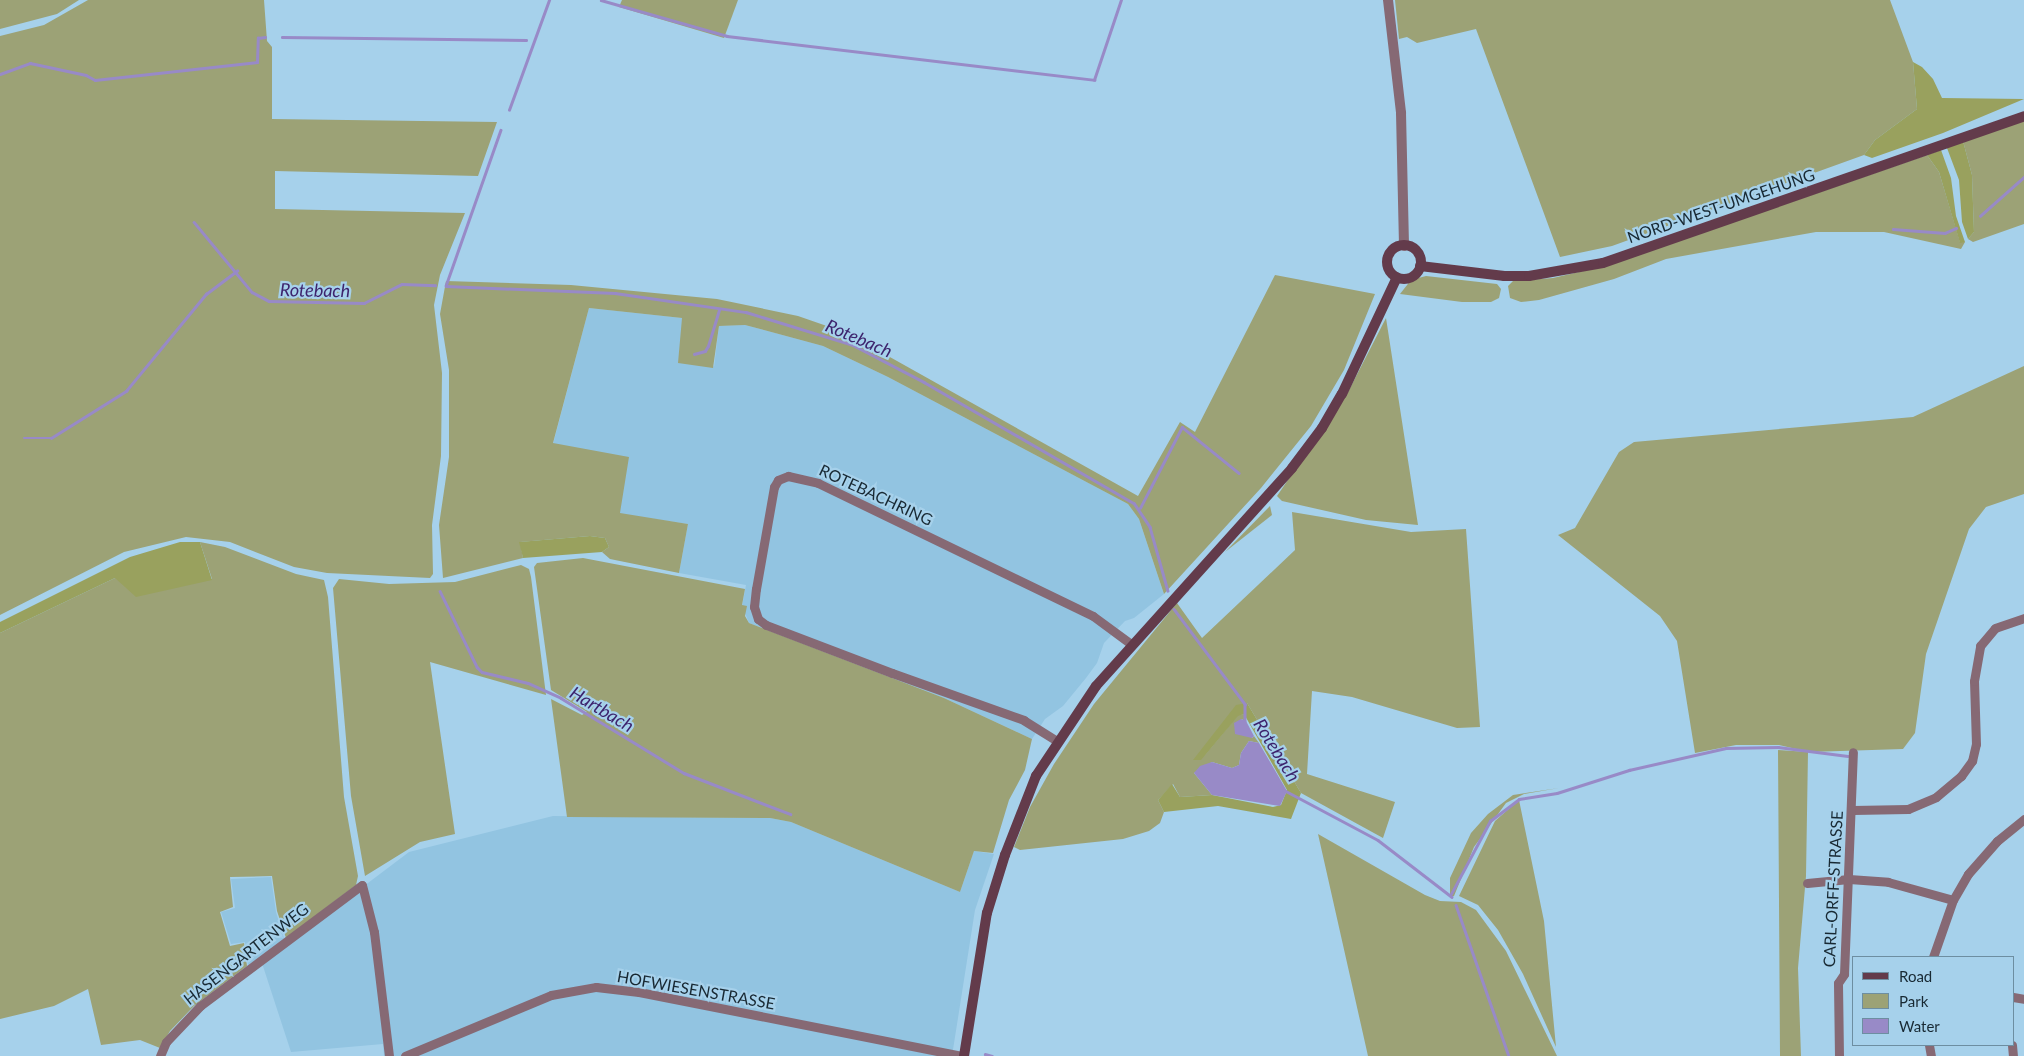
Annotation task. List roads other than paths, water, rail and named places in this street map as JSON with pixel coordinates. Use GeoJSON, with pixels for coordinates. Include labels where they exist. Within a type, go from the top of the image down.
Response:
{"type":"FeatureCollection","features":[{"type":"Feature","properties":{"kind":"main road","name":"NORD-WEST-UMGEHUNG"},"geometry":{"type":"LineString","coordinates":[[1420,266],[1504,276],[1537,274],[1603,263],[2024,116]]}},
{"type":"Feature","properties":{"kind":"main road"},"geometry":{"type":"LineString","coordinates":[[1404,246],[1416,251],[1420,266],[1411,277],[1397,277],[1390,272],[1387,260],[1393,249],[1404,246]]}},
{"type":"Feature","properties":{"kind":"main road"},"geometry":{"type":"LineString","coordinates":[[963,1056],[979,952],[995,884],[1025,800],[1057,741],[1096,686],[1131,644],[1285,475],[1322,428],[1342,394],[1397,277]]}},
{"type":"Feature","properties":{"kind":"street"},"geometry":{"type":"LineString","coordinates":[[1388,0],[1401,113],[1404,246]]}},
{"type":"Feature","properties":{"kind":"street","name":"ROTEBACHRING"},"geometry":{"type":"LineString","coordinates":[[1057,741],[1024,720],[766,625],[758,619],[754,607],[756,590],[774,487],[778,480],[788,476],[818,483],[1084,612],[1131,644]]}},
{"type":"Feature","properties":{"kind":"street"},"geometry":{"type":"LineString","coordinates":[[1852,810],[1908,809],[1936,797],[1961,776],[1972,761],[1976,744],[1975,667],[1980,646],[1995,628],[2024,618]]}},
{"type":"Feature","properties":{"kind":"street","name":"CARL-ORFF-STRASSE"},"geometry":{"type":"LineString","coordinates":[[1839,1056],[1838,982],[1844,974],[1853,752]]}},
{"type":"Feature","properties":{"kind":"street"},"geometry":{"type":"LineString","coordinates":[[1933,956],[1954,900],[1981,858],[2024,819]]}},
{"type":"Feature","properties":{"kind":"street"},"geometry":{"type":"LineString","coordinates":[[1807,883],[1849,879],[1888,882],[1954,900]]}},
{"type":"Feature","properties":{"kind":"street","name":"HASENGARTENWEG"},"geometry":{"type":"LineString","coordinates":[[160,1056],[166,1042],[200,1006],[362,885],[374,932],[389,1056]]}},
{"type":"Feature","properties":{"kind":"street","name":"HOFWIESENSTRASSE"},"geometry":{"type":"LineString","coordinates":[[405,1056],[550,995],[596,987],[639,992],[963,1056]]}},
{"type":"Feature","properties":{"kind":"water"},"geometry":{"type":"Polygon","coordinates":[[[1241,719],[1246,721],[1254,736],[1252,738],[1235,734],[1234,723],[1241,719]]]}},
{"type":"Feature","properties":{"kind":"water"},"geometry":{"type":"Polygon","coordinates":[[[1249,741],[1259,743],[1287,791],[1280,806],[1212,795],[1194,773],[1200,766],[1212,762],[1232,768],[1239,765],[1241,753],[1249,741]]]}},
{"type":"Feature","properties":{"kind":"waterway"},"geometry":{"type":"LineString","coordinates":[[509,110],[549,0]]}},
{"type":"Feature","properties":{"kind":"waterway"},"geometry":{"type":"LineString","coordinates":[[601,0],[727,36],[1094,80],[1121,0]]}},
{"type":"Feature","properties":{"kind":"waterway"},"geometry":{"type":"LineString","coordinates":[[0,74],[30,63],[86,75],[95,80],[257,62],[258,38],[265,37]]}},
{"type":"Feature","properties":{"kind":"waterway"},"geometry":{"type":"LineString","coordinates":[[282,37],[526,40]]}},
{"type":"Feature","properties":{"kind":"waterway","name":"Rotebach"},"geometry":{"type":"LineString","coordinates":[[501,130],[446,286],[615,293],[746,312],[853,345],[924,382],[1134,503],[1150,527],[1168,591]]}},
{"type":"Feature","properties":{"kind":"waterway"},"geometry":{"type":"LineString","coordinates":[[1980,216],[2024,177]]}},
{"type":"Feature","properties":{"kind":"waterway","name":"Rotebach"},"geometry":{"type":"LineString","coordinates":[[194,222],[252,292],[269,301],[364,303],[402,284],[435,285]]}},
{"type":"Feature","properties":{"kind":"waterway"},"geometry":{"type":"LineString","coordinates":[[1893,229],[1945,233],[1956,228]]}},
{"type":"Feature","properties":{"kind":"waterway"},"geometry":{"type":"LineString","coordinates":[[24,438],[51,438],[126,391],[206,294],[237,271]]}},
{"type":"Feature","properties":{"kind":"waterway"},"geometry":{"type":"LineString","coordinates":[[694,354],[705,351],[708,346],[719,310]]}},
{"type":"Feature","properties":{"kind":"waterway"},"geometry":{"type":"LineString","coordinates":[[1140,508],[1182,427],[1239,473]]}},
{"type":"Feature","properties":{"kind":"waterway","name":"Hartbach"},"geometry":{"type":"LineString","coordinates":[[440,591],[477,667],[482,672],[528,683],[561,698],[684,773],[790,814]]}},
{"type":"Feature","properties":{"kind":"waterway","name":"Rotebach"},"geometry":{"type":"LineString","coordinates":[[1174,609],[1245,704],[1245,723]]}},
{"type":"Feature","properties":{"kind":"waterway"},"geometry":{"type":"LineString","coordinates":[[1451,894],[1490,821],[1519,799],[1557,793],[1629,770],[1726,748],[1778,747],[1847,756]]}},
{"type":"Feature","properties":{"kind":"waterway","name":"Rotebach"},"geometry":{"type":"LineString","coordinates":[[1284,790],[1378,840],[1452,897]]}},
{"type":"Feature","properties":{"kind":"waterway","name":"Rotebach"},"geometry":{"type":"LineString","coordinates":[[1456,905],[1509,1056]]}},
{"type":"Feature","properties":{"kind":"waterway"},"geometry":{"type":"LineString","coordinates":[[985,1054],[992,1056]]}}]}
